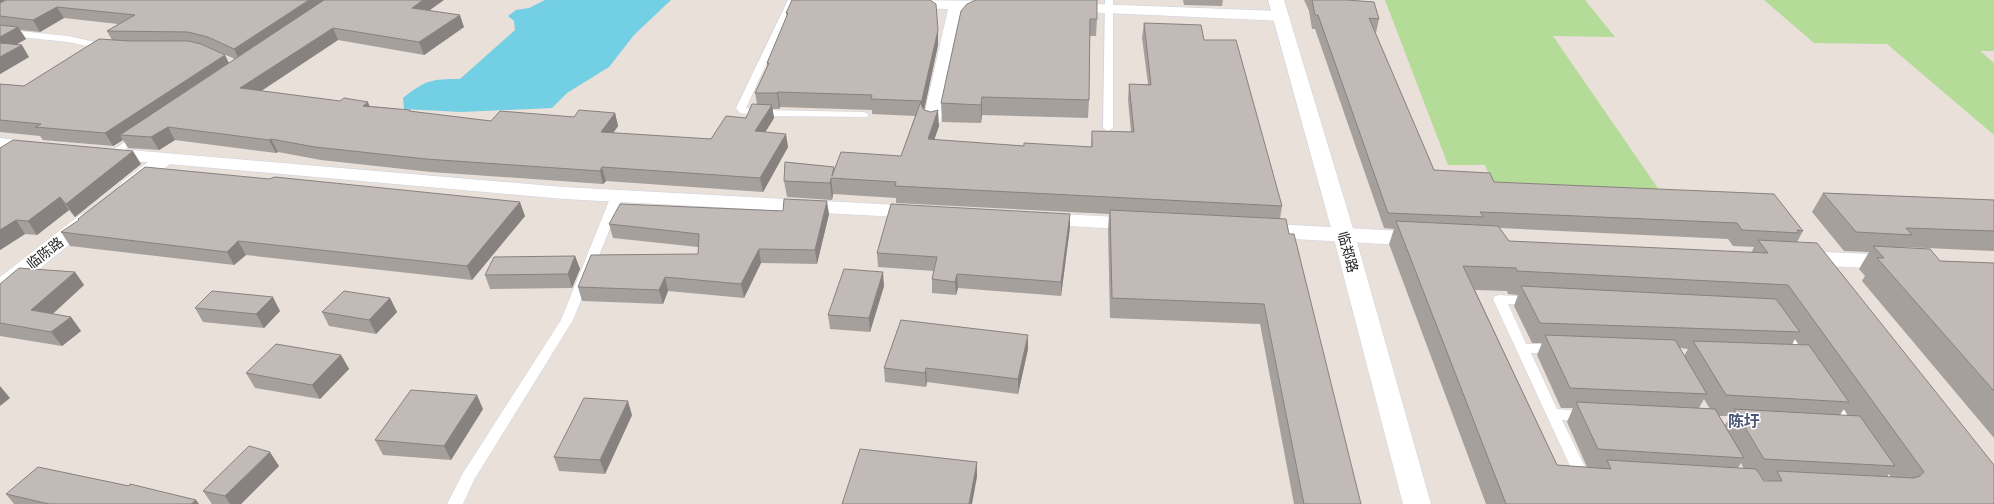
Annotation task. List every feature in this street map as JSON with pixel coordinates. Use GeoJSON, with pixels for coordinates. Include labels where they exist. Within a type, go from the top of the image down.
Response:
{"type":"FeatureCollection","features":[{"type":"Feature","properties":{"kind":"street"},"geometry":{"type":"LineString","coordinates":[[888,2],[957,2],[1011,6]]}},
{"type":"Feature","properties":{"kind":"street"},"geometry":{"type":"LineString","coordinates":[[932,120],[957,2]]}},
{"type":"Feature","properties":{"kind":"street"},"geometry":{"type":"LineString","coordinates":[[1049,8],[1108,5],[1279,8]]}},
{"type":"Feature","properties":{"kind":"street","name":"临郑路"},"geometry":{"type":"LineString","coordinates":[[1279,8],[1344,235],[1417,504]]}},
{"type":"Feature","properties":{"kind":"street"},"geometry":{"type":"LineString","coordinates":[[0,144],[56,149]]}},
{"type":"Feature","properties":{"kind":"street"},"geometry":{"type":"LineString","coordinates":[[88,152],[564,193],[941,213]]}},
{"type":"Feature","properties":{"kind":"street","name":"临陈路"},"geometry":{"type":"LineString","coordinates":[[0,289],[164,159]]}},
{"type":"Feature","properties":{"kind":"street"},"geometry":{"type":"LineString","coordinates":[[1020,217],[1154,225]]}},
{"type":"Feature","properties":{"kind":"street"},"geometry":{"type":"LineString","coordinates":[[1241,229],[1439,240]]}},
{"type":"Feature","properties":{"kind":"street"},"geometry":{"type":"LineString","coordinates":[[1781,257],[1915,263]]}},
{"type":"Feature","properties":{"kind":"street"},"geometry":{"type":"LineString","coordinates":[[1821,259],[1840,284]]}},
{"type":"Feature","properties":{"kind":"lane"},"geometry":{"type":"LineString","coordinates":[[792,0],[741,108],[744,111],[758,113],[863,115]]}},
{"type":"Feature","properties":{"kind":"lane"},"geometry":{"type":"LineString","coordinates":[[1108,5],[1108,128]]}},
{"type":"Feature","properties":{"kind":"lane"},"geometry":{"type":"LineString","coordinates":[[0,32],[68,39],[96,46],[117,48]]}},
{"type":"Feature","properties":{"kind":"lane"},"geometry":{"type":"LineString","coordinates":[[111,154],[150,128]]}},
{"type":"Feature","properties":{"kind":"lane"},"geometry":{"type":"LineString","coordinates":[[455,504],[468,477],[567,320],[617,196]]}},
{"type":"Feature","properties":{"kind":"lane"},"geometry":{"type":"LineString","coordinates":[[1498,299],[1769,312],[1895,495],[1749,493],[1582,477],[1521,348],[1498,299]]}},
{"type":"Feature","properties":{"kind":"lane"},"geometry":{"type":"LineString","coordinates":[[1521,348],[1568,350]]}},
{"type":"Feature","properties":{"kind":"lane"},"geometry":{"type":"LineString","coordinates":[[1786,359],[1801,359]]}},
{"type":"Feature","properties":{"kind":"lane"},"geometry":{"type":"LineString","coordinates":[[1552,414],[1599,416]]}},
{"type":"Feature","properties":{"kind":"lane"},"geometry":{"type":"LineString","coordinates":[[1834,429],[1850,430]]}},
{"type":"Feature","properties":{"kind":"lane"},"geometry":{"type":"LineString","coordinates":[[1738,474],[1749,493]]}},
{"type":"Feature","properties":{"kind":"green space"},"geometry":{"type":"Polygon","coordinates":[[[1385,0],[1585,0],[1615,37],[1553,36],[1666,200],[1494,188],[1485,165],[1448,165],[1385,0]]]}},
{"type":"Feature","properties":{"kind":"green space"},"geometry":{"type":"Polygon","coordinates":[[[1764,0],[1994,0],[1994,51],[1980,51],[1994,63],[1994,135],[1887,44],[1814,43],[1764,0]]]}},
{"type":"Feature","properties":{"kind":"water"},"geometry":{"type":"Polygon","coordinates":[[[545,0],[671,0],[634,35],[609,67],[567,93],[552,108],[461,112],[404,109],[403,98],[423,84],[442,79],[460,79],[515,30],[514,21],[508,16],[516,10],[529,8],[545,0]]]}},
{"type":"Feature","properties":{"kind":"building"},"geometry":{"type":"Polygon","coordinates":[[[6,0],[309,0],[234,49],[208,37],[188,32],[107,31],[135,15],[57,7],[33,20],[0,16],[0,3],[6,0]]]}},
{"type":"Feature","properties":{"kind":"building"},"geometry":{"type":"Polygon","coordinates":[[[324,0],[423,0],[412,8],[460,15],[419,42],[333,28],[240,88],[340,101],[344,98],[368,102],[363,106],[410,110],[409,111],[491,121],[500,111],[574,117],[579,110],[615,113],[601,132],[711,139],[726,116],[746,118],[752,104],[772,105],[755,131],[786,134],[760,178],[602,167],[600,171],[426,159],[315,147],[271,139],[269,140],[168,127],[151,137],[120,135],[324,0]]]}},
{"type":"Feature","properties":{"kind":"building"},"geometry":{"type":"Polygon","coordinates":[[[792,0],[930,0],[936,4],[938,30],[921,104],[924,110],[931,112],[938,110],[928,139],[1024,146],[1024,143],[1092,147],[1092,131],[1134,132],[1129,84],[1151,85],[1144,23],[1201,25],[1204,40],[1236,40],[1282,206],[895,186],[896,182],[831,178],[830,183],[784,181],[785,162],[834,167],[832,176],[841,152],[901,156],[921,101],[871,99],[872,95],[778,92],[755,93],[769,63],[767,63],[792,0]]]}},
{"type":"Feature","properties":{"kind":"building"},"geometry":{"type":"Polygon","coordinates":[[[976,0],[1097,0],[1097,19],[1090,19],[1089,100],[982,97],[981,105],[941,103],[961,11],[967,4],[976,0]]]}},
{"type":"Feature","properties":{"kind":"building"},"geometry":{"type":"Polygon","coordinates":[[[1312,0],[1374,2],[1379,19],[1369,18],[1434,170],[1490,173],[1494,182],[1774,194],[1803,231],[1797,230],[1799,233],[1742,230],[1737,223],[1508,213],[1480,212],[1484,217],[1388,213],[1318,15],[1315,15],[1312,0]]]}},
{"type":"Feature","properties":{"kind":"building"},"geometry":{"type":"Polygon","coordinates":[[[0,25],[18,27],[0,37],[0,25]]]}},
{"type":"Feature","properties":{"kind":"building"},"geometry":{"type":"Polygon","coordinates":[[[99,39],[130,41],[188,41],[201,44],[225,55],[105,133],[35,127],[41,124],[0,120],[0,84],[24,86],[99,39]]]}},
{"type":"Feature","properties":{"kind":"building"},"geometry":{"type":"Polygon","coordinates":[[[0,43],[22,45],[0,57],[0,43]]]}},
{"type":"Feature","properties":{"kind":"building"},"geometry":{"type":"Polygon","coordinates":[[[13,140],[133,151],[66,204],[60,197],[28,221],[16,220],[0,230],[0,148],[13,140]]]}},
{"type":"Feature","properties":{"kind":"building"},"geometry":{"type":"Polygon","coordinates":[[[145,167],[269,179],[275,177],[520,202],[467,266],[238,241],[227,252],[61,232],[79,220],[78,219],[145,167]]]}},
{"type":"Feature","properties":{"kind":"building"},"geometry":{"type":"Polygon","coordinates":[[[1823,193],[1994,200],[1994,231],[1906,228],[1912,235],[1856,232],[1823,193]]]}},
{"type":"Feature","properties":{"kind":"building"},"geometry":{"type":"Polygon","coordinates":[[[784,199],[827,201],[815,250],[759,249],[741,284],[665,277],[659,290],[578,287],[591,255],[698,254],[699,234],[609,224],[620,204],[783,211],[784,199]]]}},
{"type":"Feature","properties":{"kind":"building"},"geometry":{"type":"Polygon","coordinates":[[[891,204],[1070,214],[1061,282],[957,274],[955,282],[932,279],[937,257],[877,253],[891,204]]]}},
{"type":"Feature","properties":{"kind":"building"},"geometry":{"type":"Polygon","coordinates":[[[1110,210],[1286,219],[1289,234],[1294,234],[1361,504],[1304,504],[1264,304],[1112,298],[1110,210]]]}},
{"type":"Feature","properties":{"kind":"building"},"geometry":{"type":"Polygon","coordinates":[[[1396,221],[1498,226],[1509,241],[1768,253],[1758,240],[1817,243],[1994,465],[1994,504],[1506,504],[1396,221]],[[1463,266],[1557,465],[1611,469],[1607,460],[1756,469],[1764,481],[1782,481],[1777,471],[1914,478],[1920,476],[1924,472],[1788,285],[1517,271],[1516,268],[1463,266]]]}},
{"type":"Feature","properties":{"kind":"building"},"geometry":{"type":"Polygon","coordinates":[[[1873,246],[1930,249],[1940,261],[1994,263],[1994,391],[1877,258],[1884,258],[1873,246]]]}},
{"type":"Feature","properties":{"kind":"building"},"geometry":{"type":"Polygon","coordinates":[[[575,256],[568,274],[485,275],[494,257],[575,256]]]}},
{"type":"Feature","properties":{"kind":"building"},"geometry":{"type":"Polygon","coordinates":[[[19,268],[75,272],[31,310],[71,317],[51,332],[0,323],[0,284],[19,268]]]}},
{"type":"Feature","properties":{"kind":"building"},"geometry":{"type":"Polygon","coordinates":[[[844,269],[883,272],[869,318],[828,315],[844,269]]]}},
{"type":"Feature","properties":{"kind":"building"},"geometry":{"type":"Polygon","coordinates":[[[1521,286],[1776,299],[1800,332],[1540,323],[1521,286]]]}},
{"type":"Feature","properties":{"kind":"building"},"geometry":{"type":"Polygon","coordinates":[[[212,291],[273,297],[256,314],[195,308],[212,291]]]}},
{"type":"Feature","properties":{"kind":"building"},"geometry":{"type":"Polygon","coordinates":[[[344,291],[390,298],[369,320],[322,312],[344,291]]]}},
{"type":"Feature","properties":{"kind":"building"},"geometry":{"type":"Polygon","coordinates":[[[901,320],[1028,335],[1018,379],[926,368],[925,373],[884,368],[901,320]]]}},
{"type":"Feature","properties":{"kind":"building"},"geometry":{"type":"Polygon","coordinates":[[[1545,335],[1675,340],[1707,394],[1570,388],[1545,335]]]}},
{"type":"Feature","properties":{"kind":"building"},"geometry":{"type":"Polygon","coordinates":[[[1693,341],[1809,345],[1849,402],[1726,395],[1693,341]]]}},
{"type":"Feature","properties":{"kind":"building"},"geometry":{"type":"Polygon","coordinates":[[[276,344],[341,355],[312,385],[246,373],[276,344]]]}},
{"type":"Feature","properties":{"kind":"building"},"geometry":{"type":"Polygon","coordinates":[[[411,390],[477,395],[444,446],[375,440],[411,390]]]}},
{"type":"Feature","properties":{"kind":"building"},"geometry":{"type":"Polygon","coordinates":[[[584,398],[628,401],[600,460],[554,457],[584,398]]]}},
{"type":"Feature","properties":{"kind":"building"},"geometry":{"type":"Polygon","coordinates":[[[1576,402],[1715,409],[1744,458],[1598,449],[1576,402]]]}},
{"type":"Feature","properties":{"kind":"building"},"geometry":{"type":"Polygon","coordinates":[[[1734,409],[1860,416],[1895,466],[1764,459],[1734,409]]]}},
{"type":"Feature","properties":{"kind":"building"},"geometry":{"type":"Polygon","coordinates":[[[249,446],[270,452],[225,496],[203,491],[249,446]]]}},
{"type":"Feature","properties":{"kind":"building"},"geometry":{"type":"Polygon","coordinates":[[[860,449],[977,462],[969,504],[842,504],[860,449]]]}},
{"type":"Feature","properties":{"kind":"building"},"geometry":{"type":"Polygon","coordinates":[[[38,467],[129,486],[130,484],[196,500],[191,504],[49,504],[6,494],[38,467]]]}},
{"type":"Feature","properties":{"kind":"district","name":"陈圩"},"geometry":{"type":"Point","coordinates":[1744,421]}}]}
